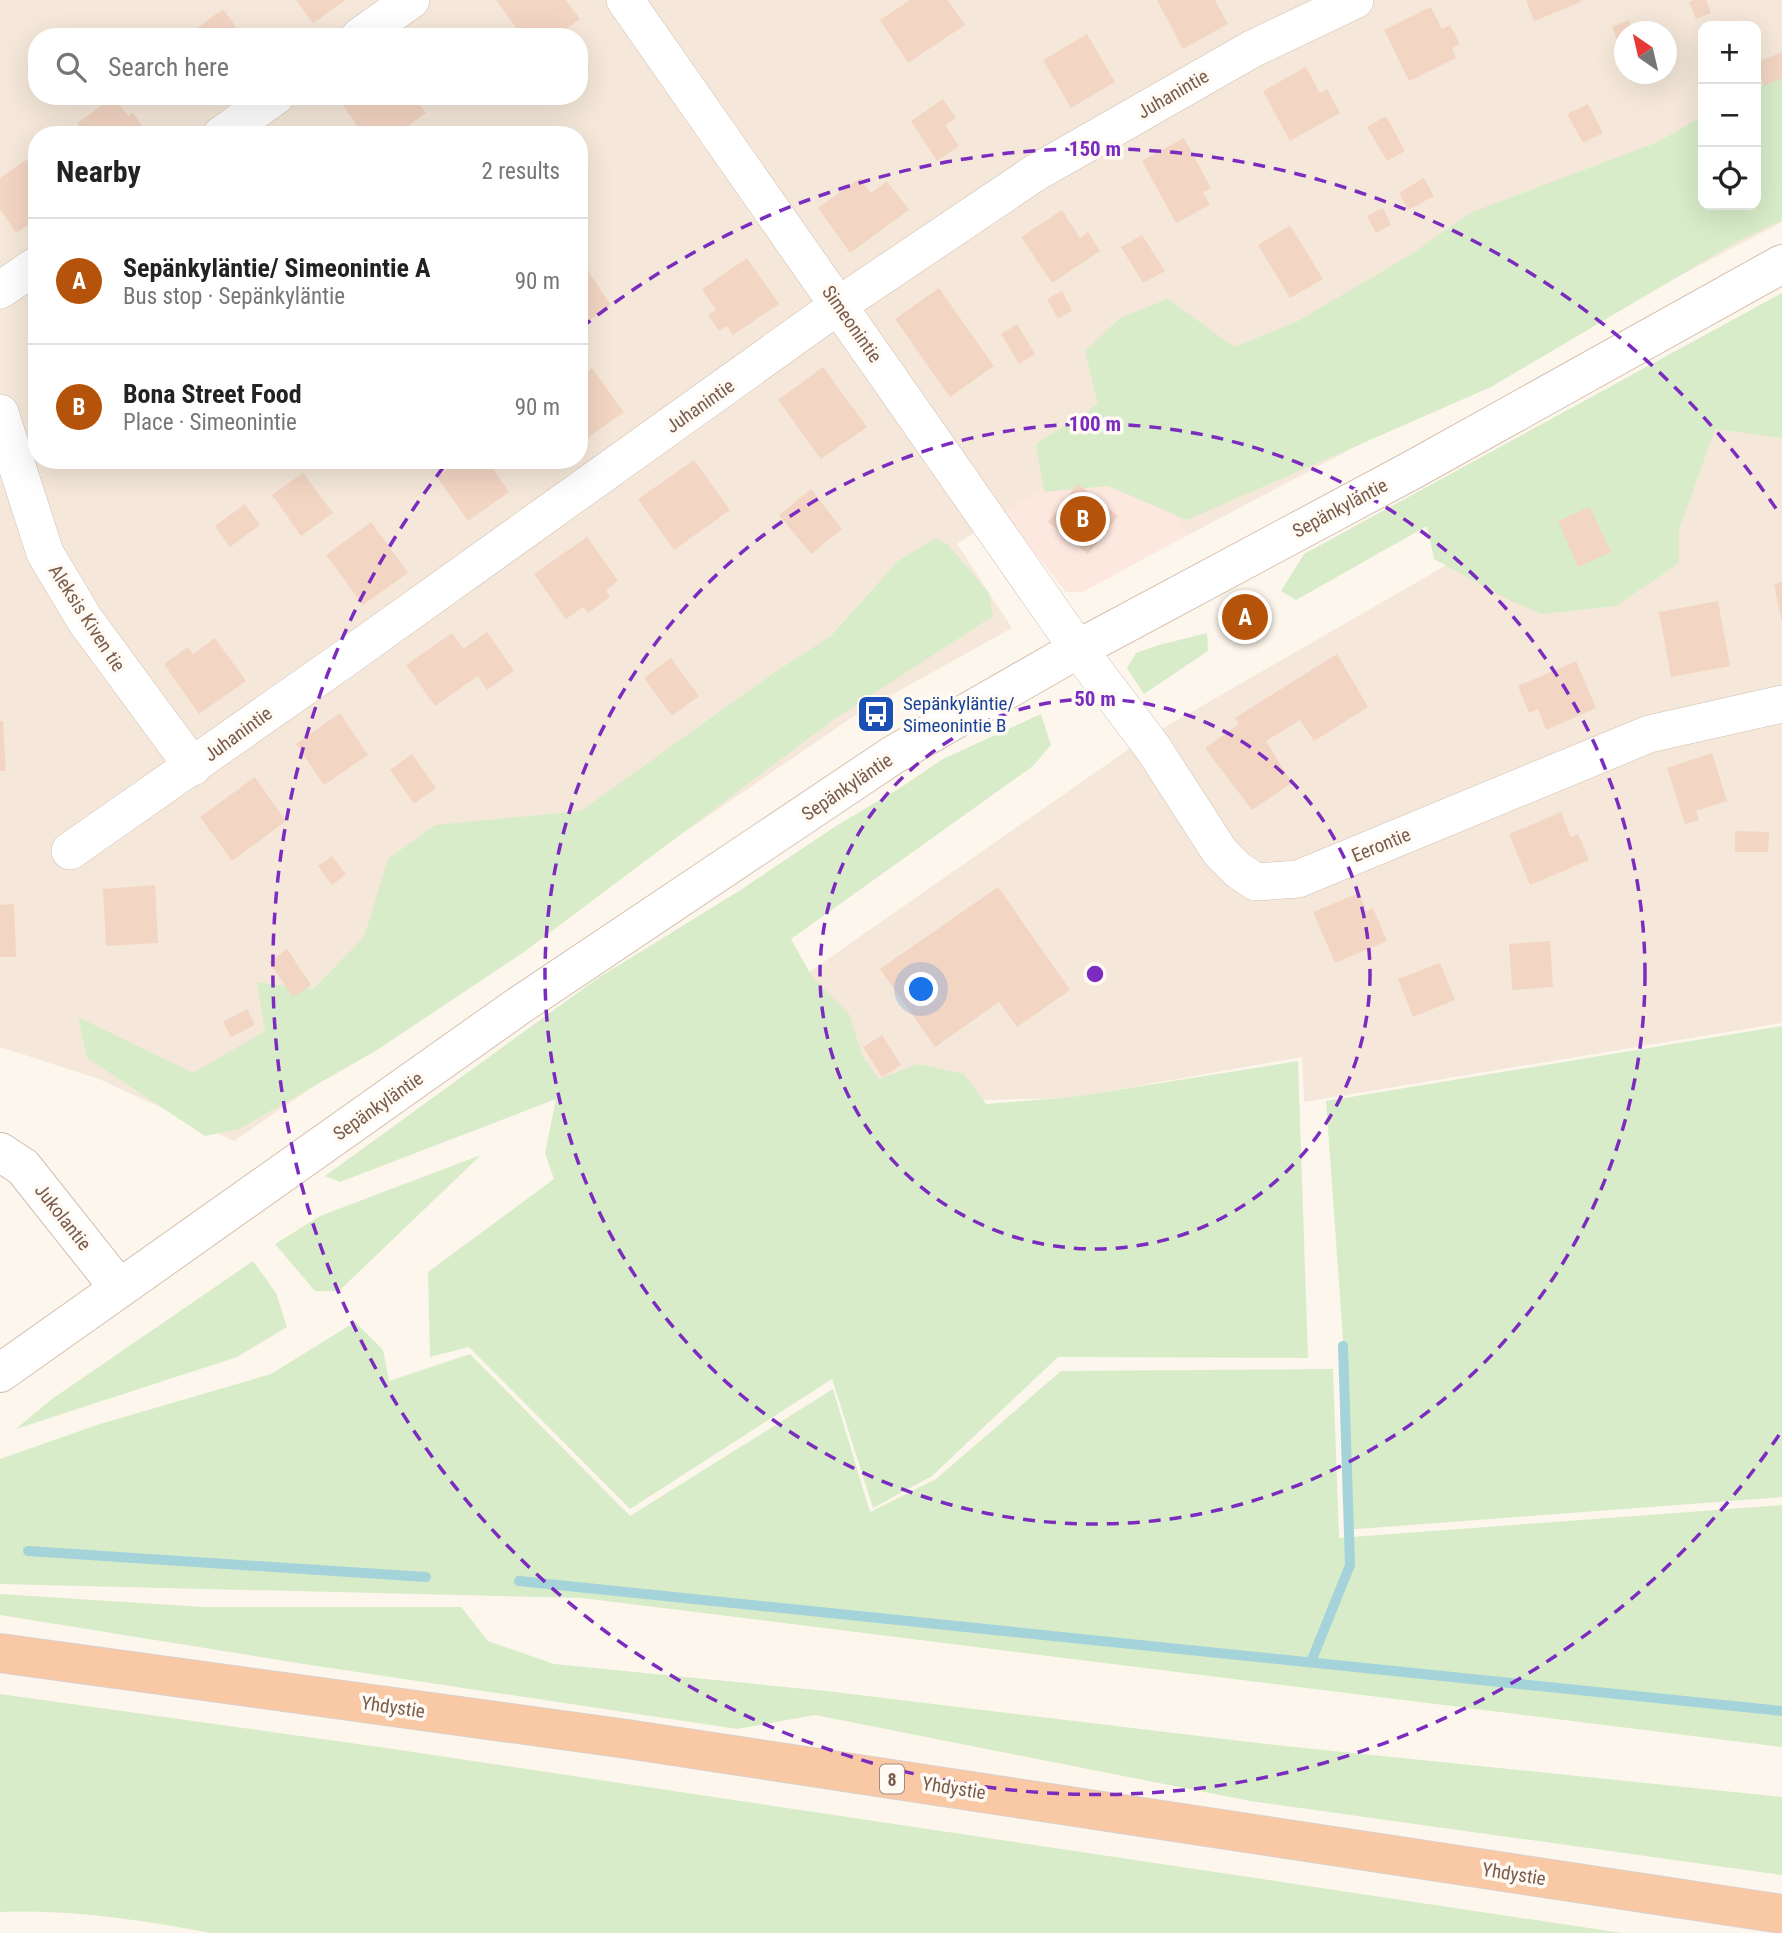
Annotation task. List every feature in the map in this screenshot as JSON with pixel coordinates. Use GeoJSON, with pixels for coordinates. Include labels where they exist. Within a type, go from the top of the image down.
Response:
{"type":"FeatureCollection","features":[{"type":"Feature","properties":{"kind":"highway","name":"Yhdystie"},"geometry":{"type":"LineString","coordinates":[[0,1653],[627,1739],[1782,1914]]}},
{"type":"Feature","properties":{"kind":"main road","name":"Sepänkyläntie"},"geometry":{"type":"LineString","coordinates":[[0,1373],[517,1007],[893,755],[1079,649],[1414,469],[1782,264]]}},
{"type":"Feature","properties":{"kind":"main road","name":"Jukolantie"},"geometry":{"type":"LineString","coordinates":[[0,1152],[23,1167],[119,1288]]}},
{"type":"Feature","properties":{"kind":"street"},"geometry":{"type":"LineString","coordinates":[[372,28],[411,0]]}},
{"type":"Feature","properties":{"kind":"street","name":"Simeonintie"},"geometry":{"type":"LineString","coordinates":[[625,0],[1079,649]]}},
{"type":"Feature","properties":{"kind":"street","name":"Juhanintie"},"geometry":{"type":"LineString","coordinates":[[70,851],[193,767],[839,305],[1035,173],[1252,48],[1355,0]]}},
{"type":"Feature","properties":{"kind":"street"},"geometry":{"type":"LineString","coordinates":[[234,126],[263,105]]}},
{"type":"Feature","properties":{"kind":"street"},"geometry":{"type":"LineString","coordinates":[[0,290],[28,271]]}},
{"type":"Feature","properties":{"kind":"street","name":"Aleksis Kiven tie"},"geometry":{"type":"LineString","coordinates":[[0,413],[45,553],[85,620],[193,767]]}},
{"type":"Feature","properties":{"kind":"street","name":"Eerontie"},"geometry":{"type":"LineString","coordinates":[[1079,649],[1153,748],[1220,852],[1238,870],[1256,882],[1298,879],[1649,734],[1782,704]]}},
{"type":"Feature","properties":{"kind":"shaded area"},"geometry":{"type":"Polygon","coordinates":[[[0,0],[1782,0],[1782,222],[1188,535],[1120,439],[957,544],[1012,628],[857,714],[234,1141],[99,1079],[0,1047],[0,0]]]}},
{"type":"Feature","properties":{"kind":"shaded area"},"geometry":{"type":"Polygon","coordinates":[[[1782,389],[1782,1023],[1304,1102],[1302,1057],[1070,1098],[889,1102],[805,975],[1136,744],[1528,518],[1782,389]]]}},
{"type":"Feature","properties":{"kind":"shaded area"},"geometry":{"type":"Polygon","coordinates":[[[1121,438],[1188,535],[1083,592],[1066,592],[1003,514],[1121,438]]]}},
{"type":"Feature","properties":{"kind":"green space"},"geometry":{"type":"Polygon","coordinates":[[[1782,77],[1782,220],[1740,240],[1491,387],[1187,520],[1108,486],[1044,492],[1036,444],[1098,404],[1085,351],[1120,318],[1168,299],[1234,347],[1298,321],[1410,255],[1470,213],[1658,142],[1698,119],[1698,210],[1761,210],[1761,84],[1782,77]]]}},
{"type":"Feature","properties":{"kind":"green space"},"geometry":{"type":"Polygon","coordinates":[[[1782,293],[1782,438],[1715,429],[1679,530],[1679,563],[1616,606],[1542,614],[1511,601],[1434,559],[1427,526],[1296,600],[1281,591],[1304,554],[1782,293]]]}},
{"type":"Feature","properties":{"kind":"green space"},"geometry":{"type":"Polygon","coordinates":[[[935,538],[948,545],[989,593],[993,616],[833,720],[524,952],[377,1050],[239,1129],[205,1136],[87,1058],[78,1017],[193,1073],[265,1031],[257,982],[313,989],[364,937],[388,859],[435,825],[581,811],[772,674],[831,636],[898,561],[935,538]]]}},
{"type":"Feature","properties":{"kind":"green space"},"geometry":{"type":"Polygon","coordinates":[[[1207,633],[1208,651],[1144,694],[1127,668],[1136,653],[1207,633]]]}},
{"type":"Feature","properties":{"kind":"green space"},"geometry":{"type":"Polygon","coordinates":[[[1041,714],[1051,745],[1033,766],[791,939],[812,977],[849,1014],[863,1057],[879,1079],[917,1064],[964,1074],[986,1104],[1073,1097],[1298,1061],[1308,1358],[1058,1357],[932,1476],[873,1508],[832,1379],[630,1509],[469,1347],[430,1357],[428,1272],[554,1179],[545,1153],[556,1099],[340,1182],[325,1176],[598,978],[739,891],[943,759],[1041,714]]]}},
{"type":"Feature","properties":{"kind":"green space"},"geometry":{"type":"Polygon","coordinates":[[[1782,1026],[1782,1497],[1344,1530],[1345,1368],[1326,1101],[1782,1026]]]}},
{"type":"Feature","properties":{"kind":"green space"},"geometry":{"type":"Polygon","coordinates":[[[481,1155],[339,1291],[315,1291],[275,1244],[320,1216],[481,1155]]]}},
{"type":"Feature","properties":{"kind":"green space"},"geometry":{"type":"Polygon","coordinates":[[[253,1261],[276,1293],[287,1327],[237,1357],[16,1429],[52,1399],[253,1261]]]}},
{"type":"Feature","properties":{"kind":"green space"},"geometry":{"type":"Polygon","coordinates":[[[355,1322],[383,1350],[389,1381],[470,1354],[630,1516],[833,1389],[870,1512],[936,1479],[1061,1371],[1333,1369],[1339,1538],[1782,1505],[1782,1747],[582,1598],[0,1584],[0,1459],[100,1424],[271,1374],[355,1322]]]}},
{"type":"Feature","properties":{"kind":"green space"},"geometry":{"type":"Polygon","coordinates":[[[0,1594],[204,1607],[461,1607],[488,1641],[554,1664],[826,1691],[1266,1744],[1782,1797],[1782,1875],[1250,1801],[815,1715],[737,1729],[304,1664],[0,1615],[0,1594]]]}},
{"type":"Feature","properties":{"kind":"green space"},"geometry":{"type":"Polygon","coordinates":[[[0,1694],[393,1749],[1622,1933],[211,1933],[106,1916],[0,1912],[0,1694]]]}},
{"type":"Feature","properties":{"kind":"building"},"geometry":{"type":"Polygon","coordinates":[[[296,0],[346,0],[313,23],[296,0]]]}},
{"type":"Feature","properties":{"kind":"building"},"geometry":{"type":"Polygon","coordinates":[[[496,0],[566,0],[580,19],[568,28],[516,28],[496,0]]]}},
{"type":"Feature","properties":{"kind":"building"},"geometry":{"type":"Polygon","coordinates":[[[910,0],[948,0],[965,25],[908,63],[880,20],[910,0]]]}},
{"type":"Feature","properties":{"kind":"building"},"geometry":{"type":"Polygon","coordinates":[[[1157,0],[1215,0],[1228,24],[1183,49],[1157,0]]]}},
{"type":"Feature","properties":{"kind":"building"},"geometry":{"type":"Polygon","coordinates":[[[1526,0],[1580,0],[1581,2],[1534,21],[1526,0]]]}},
{"type":"Feature","properties":{"kind":"building"},"geometry":{"type":"Polygon","coordinates":[[[1706,0],[1711,13],[1696,19],[1689,2],[1706,0]]]}},
{"type":"Feature","properties":{"kind":"building"},"geometry":{"type":"Polygon","coordinates":[[[1431,7],[1442,29],[1450,25],[1460,44],[1452,48],[1456,58],[1409,81],[1384,30],[1431,7]]]}},
{"type":"Feature","properties":{"kind":"building"},"geometry":{"type":"Polygon","coordinates":[[[223,9],[237,28],[197,28],[223,9]]]}},
{"type":"Feature","properties":{"kind":"building"},"geometry":{"type":"Polygon","coordinates":[[[1087,34],[1115,82],[1071,108],[1043,60],[1087,34]]]}},
{"type":"Feature","properties":{"kind":"building"},"geometry":{"type":"Polygon","coordinates":[[[1782,52],[1782,78],[1764,86],[1761,61],[1782,52]]]}},
{"type":"Feature","properties":{"kind":"building"},"geometry":{"type":"Polygon","coordinates":[[[1306,67],[1320,93],[1327,89],[1340,113],[1290,141],[1263,91],[1306,67]]]}},
{"type":"Feature","properties":{"kind":"building"},"geometry":{"type":"Polygon","coordinates":[[[943,99],[956,118],[945,125],[959,146],[937,161],[911,121],[943,99]]]}},
{"type":"Feature","properties":{"kind":"building"},"geometry":{"type":"Polygon","coordinates":[[[1588,104],[1603,133],[1583,143],[1567,114],[1588,104]]]}},
{"type":"Feature","properties":{"kind":"building"},"geometry":{"type":"Polygon","coordinates":[[[103,105],[120,105],[128,116],[133,113],[142,126],[79,126],[77,123],[103,105]]]}},
{"type":"Feature","properties":{"kind":"building"},"geometry":{"type":"Polygon","coordinates":[[[342,105],[420,105],[426,113],[408,126],[358,126],[342,105]]]}},
{"type":"Feature","properties":{"kind":"building"},"geometry":{"type":"Polygon","coordinates":[[[1386,116],[1405,151],[1387,161],[1367,127],[1386,116]]]}},
{"type":"Feature","properties":{"kind":"building"},"geometry":{"type":"Polygon","coordinates":[[[1184,138],[1211,188],[1203,192],[1210,205],[1176,223],[1142,161],[1184,138]]]}},
{"type":"Feature","properties":{"kind":"building"},"geometry":{"type":"Polygon","coordinates":[[[28,159],[28,225],[16,233],[0,209],[0,178],[28,159]]]}},
{"type":"Feature","properties":{"kind":"building"},"geometry":{"type":"Polygon","coordinates":[[[860,178],[871,193],[887,181],[909,210],[850,253],[818,208],[860,178]]]}},
{"type":"Feature","properties":{"kind":"building"},"geometry":{"type":"Polygon","coordinates":[[[1424,178],[1434,196],[1408,210],[1399,193],[1424,178]]]}},
{"type":"Feature","properties":{"kind":"building"},"geometry":{"type":"Polygon","coordinates":[[[1383,208],[1391,225],[1376,233],[1367,216],[1383,208]]]}},
{"type":"Feature","properties":{"kind":"building"},"geometry":{"type":"Polygon","coordinates":[[[1062,210],[1080,238],[1088,232],[1100,251],[1052,283],[1021,237],[1062,210]]]}},
{"type":"Feature","properties":{"kind":"building"},"geometry":{"type":"Polygon","coordinates":[[[1290,225],[1323,279],[1290,298],[1258,245],[1290,225]]]}},
{"type":"Feature","properties":{"kind":"building"},"geometry":{"type":"Polygon","coordinates":[[[1142,235],[1165,271],[1143,283],[1121,247],[1142,235]]]}},
{"type":"Feature","properties":{"kind":"building"},"geometry":{"type":"Polygon","coordinates":[[[747,258],[779,304],[733,335],[727,326],[719,331],[708,315],[716,310],[702,289],[747,258]]]}},
{"type":"Feature","properties":{"kind":"building"},"geometry":{"type":"Polygon","coordinates":[[[588,271],[611,305],[588,321],[588,271]]]}},
{"type":"Feature","properties":{"kind":"building"},"geometry":{"type":"Polygon","coordinates":[[[939,288],[994,366],[950,397],[895,319],[939,288]]]}},
{"type":"Feature","properties":{"kind":"building"},"geometry":{"type":"Polygon","coordinates":[[[1062,291],[1072,311],[1058,319],[1047,299],[1062,291]]]}},
{"type":"Feature","properties":{"kind":"building"},"geometry":{"type":"Polygon","coordinates":[[[1017,324],[1035,354],[1019,364],[1001,334],[1017,324]]]}},
{"type":"Feature","properties":{"kind":"building"},"geometry":{"type":"Polygon","coordinates":[[[823,367],[867,427],[821,459],[778,400],[823,367]]]}},
{"type":"Feature","properties":{"kind":"building"},"geometry":{"type":"Polygon","coordinates":[[[592,368],[624,412],[588,438],[588,371],[592,368]]]}},
{"type":"Feature","properties":{"kind":"building"},"geometry":{"type":"Polygon","coordinates":[[[694,460],[730,510],[674,550],[638,499],[694,460]]]}},
{"type":"Feature","properties":{"kind":"building"},"geometry":{"type":"Polygon","coordinates":[[[448,469],[493,469],[509,492],[468,521],[437,477],[448,469]]]}},
{"type":"Feature","properties":{"kind":"building"},"geometry":{"type":"Polygon","coordinates":[[[303,473],[333,513],[301,536],[272,495],[303,473]]]}},
{"type":"Feature","properties":{"kind":"building"},"geometry":{"type":"Polygon","coordinates":[[[1078,484],[1118,516],[1088,554],[1048,522],[1078,484]]]}},
{"type":"Feature","properties":{"kind":"building"},"geometry":{"type":"Polygon","coordinates":[[[811,489],[842,529],[811,554],[779,515],[811,489]]]}},
{"type":"Feature","properties":{"kind":"building"},"geometry":{"type":"Polygon","coordinates":[[[245,504],[260,525],[230,547],[215,526],[245,504]]]}},
{"type":"Feature","properties":{"kind":"building"},"geometry":{"type":"Polygon","coordinates":[[[1590,507],[1611,552],[1578,567],[1558,521],[1590,507]]]}},
{"type":"Feature","properties":{"kind":"building"},"geometry":{"type":"Polygon","coordinates":[[[371,522],[408,573],[363,605],[326,555],[371,522]]]}},
{"type":"Feature","properties":{"kind":"building"},"geometry":{"type":"Polygon","coordinates":[[[587,537],[618,581],[606,590],[610,597],[588,613],[583,607],[566,619],[534,574],[587,537]]]}},
{"type":"Feature","properties":{"kind":"building"},"geometry":{"type":"Polygon","coordinates":[[[1782,582],[1782,619],[1781,619],[1774,584],[1782,582]]]}},
{"type":"Feature","properties":{"kind":"building"},"geometry":{"type":"Polygon","coordinates":[[[1718,601],[1730,666],[1671,677],[1659,612],[1718,601]]]}},
{"type":"Feature","properties":{"kind":"building"},"geometry":{"type":"Polygon","coordinates":[[[487,632],[514,671],[487,690],[478,676],[435,706],[406,665],[452,633],[463,649],[487,632]]]}},
{"type":"Feature","properties":{"kind":"building"},"geometry":{"type":"Polygon","coordinates":[[[215,638],[246,681],[199,714],[164,664],[188,647],[193,654],[215,638]]]}},
{"type":"Feature","properties":{"kind":"building"},"geometry":{"type":"Polygon","coordinates":[[[1337,654],[1368,707],[1314,741],[1300,720],[1266,741],[1292,783],[1252,810],[1205,748],[1239,724],[1235,718],[1337,654]]]}},
{"type":"Feature","properties":{"kind":"building"},"geometry":{"type":"Polygon","coordinates":[[[671,658],[699,696],[672,716],[644,678],[671,658]]]}},
{"type":"Feature","properties":{"kind":"building"},"geometry":{"type":"Polygon","coordinates":[[[1576,661],[1596,708],[1546,730],[1538,709],[1529,713],[1518,686],[1576,661]]]}},
{"type":"Feature","properties":{"kind":"building"},"geometry":{"type":"Polygon","coordinates":[[[340,713],[368,755],[324,785],[296,744],[340,713]]]}},
{"type":"Feature","properties":{"kind":"building"},"geometry":{"type":"Polygon","coordinates":[[[0,721],[3,721],[6,771],[0,771],[0,721]]]}},
{"type":"Feature","properties":{"kind":"building"},"geometry":{"type":"Polygon","coordinates":[[[1712,753],[1727,801],[1696,811],[1699,820],[1685,824],[1667,768],[1712,753]]]}},
{"type":"Feature","properties":{"kind":"building"},"geometry":{"type":"Polygon","coordinates":[[[412,754],[436,788],[414,804],[390,770],[412,754]]]}},
{"type":"Feature","properties":{"kind":"building"},"geometry":{"type":"Polygon","coordinates":[[[255,777],[286,821],[232,861],[200,817],[255,777]]]}},
{"type":"Feature","properties":{"kind":"building"},"geometry":{"type":"Polygon","coordinates":[[[1561,812],[1571,837],[1578,834],[1589,860],[1530,885],[1509,834],[1561,812]]]}},
{"type":"Feature","properties":{"kind":"building"},"geometry":{"type":"Polygon","coordinates":[[[1735,831],[1769,832],[1768,852],[1735,852],[1735,831]]]}},
{"type":"Feature","properties":{"kind":"building"},"geometry":{"type":"Polygon","coordinates":[[[332,856],[346,874],[332,885],[318,866],[332,856]]]}},
{"type":"Feature","properties":{"kind":"building"},"geometry":{"type":"Polygon","coordinates":[[[155,885],[158,943],[106,946],[103,889],[155,885]]]}},
{"type":"Feature","properties":{"kind":"building"},"geometry":{"type":"Polygon","coordinates":[[[998,887],[1070,990],[1017,1027],[999,1002],[935,1047],[880,969],[998,887]]]}},
{"type":"Feature","properties":{"kind":"building"},"geometry":{"type":"Polygon","coordinates":[[[1359,893],[1366,911],[1373,908],[1387,941],[1335,963],[1313,912],[1359,893]]]}},
{"type":"Feature","properties":{"kind":"building"},"geometry":{"type":"Polygon","coordinates":[[[14,904],[16,957],[0,957],[0,905],[14,904]]]}},
{"type":"Feature","properties":{"kind":"building"},"geometry":{"type":"Polygon","coordinates":[[[1550,941],[1553,987],[1512,990],[1509,944],[1550,941]]]}},
{"type":"Feature","properties":{"kind":"building"},"geometry":{"type":"Polygon","coordinates":[[[287,949],[311,985],[293,997],[269,962],[287,949]]]}},
{"type":"Feature","properties":{"kind":"building"},"geometry":{"type":"Polygon","coordinates":[[[1440,963],[1455,1000],[1413,1017],[1398,979],[1440,963]]]}},
{"type":"Feature","properties":{"kind":"building"},"geometry":{"type":"Polygon","coordinates":[[[247,1009],[255,1025],[231,1037],[223,1022],[247,1009]]]}},
{"type":"Feature","properties":{"kind":"building"},"geometry":{"type":"Polygon","coordinates":[[[882,1035],[901,1065],[882,1077],[863,1047],[882,1035]]]}},
{"type":"Feature","properties":{"kind":"waterway"},"geometry":{"type":"LineString","coordinates":[[1311,1662],[1350,1565],[1343,1346]]}},
{"type":"Feature","properties":{"kind":"waterway"},"geometry":{"type":"LineString","coordinates":[[28,1551],[426,1577]]}},
{"type":"Feature","properties":{"kind":"waterway"},"geometry":{"type":"LineString","coordinates":[[519,1581],[1782,1711]]}},
{"type":"Feature","properties":{"kind":"place","name":"Bona Street Food"},"geometry":{"type":"Point","coordinates":[1083,519]}},
{"type":"Feature","properties":{"kind":"place","name":"Sepänkyläntie/ Simeonintie A"},"geometry":{"type":"Point","coordinates":[1245,617]}},
{"type":"Feature","properties":{"kind":"place","name":"Sepänkyläntie/ Simeonintie B"},"geometry":{"type":"Point","coordinates":[876,714]}}]}
